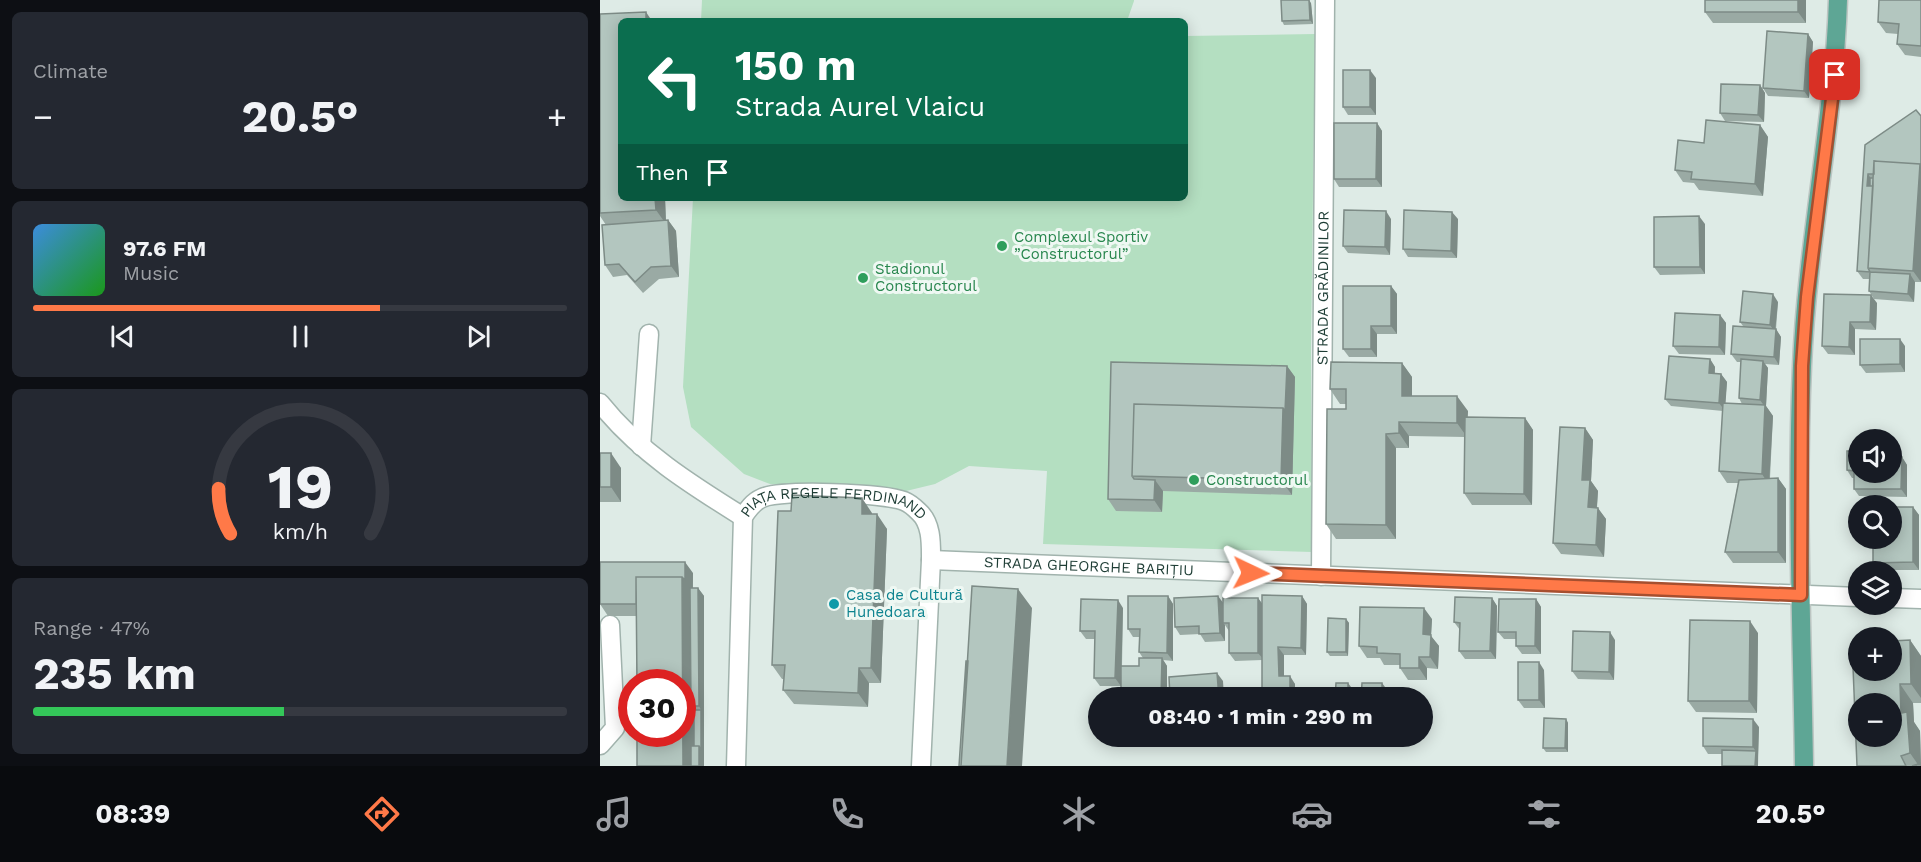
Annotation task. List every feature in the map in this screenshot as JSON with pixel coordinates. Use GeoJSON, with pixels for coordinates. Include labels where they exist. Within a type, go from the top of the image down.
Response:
{"type":"FeatureCollection","features":[{"type":"Feature","properties":{"kind":"main road"},"geometry":{"type":"LineString","coordinates":[[1804,766],[1801,595],[1802,366],[1807,297],[1835,75],[1838,0]]}},
{"type":"Feature","properties":{"kind":"street","name":"STRADA GRĂDINILOR"},"geometry":{"type":"LineString","coordinates":[[1321,576],[1324,0]]}},
{"type":"Feature","properties":{"kind":"street"},"geometry":{"type":"LineString","coordinates":[[641,447],[649,334]]}},
{"type":"Feature","properties":{"kind":"street"},"geometry":{"type":"LineString","coordinates":[[600,403],[641,447],[693,486],[743,517]]}},
{"type":"Feature","properties":{"kind":"street","name":"PIAȚA REGELE FERDINAND"},"geometry":{"type":"LineString","coordinates":[[736,766],[743,517],[752,504],[772,495],[792,493],[886,497],[906,502],[921,514],[929,526],[931,560],[921,766]]}},
{"type":"Feature","properties":{"kind":"street","name":"STRADA GHEORGHE BARIȚIU"},"geometry":{"type":"LineString","coordinates":[[931,560],[1848,597]]}},
{"type":"Feature","properties":{"kind":"street"},"geometry":{"type":"LineString","coordinates":[[1902,598],[1921,599]]}},
{"type":"Feature","properties":{"kind":"street"},"geometry":{"type":"LineString","coordinates":[[600,744],[615,728],[610,625]]}},
{"type":"Feature","properties":{"kind":"green space"},"geometry":{"type":"Polygon","coordinates":[[[702,0],[1134,0],[1128,18],[701,18],[702,0]]]}},
{"type":"Feature","properties":{"kind":"green space","name":"Complexul Sportiv ”Constructorul”"},"geometry":{"type":"Polygon","coordinates":[[[1315,34],[1311,351],[1312,552],[1043,544],[1047,471],[969,466],[935,484],[902,492],[770,484],[744,474],[691,427],[683,387],[693,201],[1188,201],[1188,36],[1315,34]]]}},
{"type":"Feature","properties":{"kind":"building"},"geometry":{"type":"Polygon","coordinates":[[[1281,0],[1309,0],[1310,20],[1282,21],[1281,0]]]}},
{"type":"Feature","properties":{"kind":"building"},"geometry":{"type":"Polygon","coordinates":[[[1705,0],[1798,0],[1798,12],[1705,12],[1705,0]]]}},
{"type":"Feature","properties":{"kind":"building"},"geometry":{"type":"Polygon","coordinates":[[[1879,0],[1921,0],[1921,46],[1897,44],[1899,24],[1878,22],[1879,0]]]}},
{"type":"Feature","properties":{"kind":"building"},"geometry":{"type":"Polygon","coordinates":[[[646,12],[646,18],[618,18],[618,201],[655,201],[656,210],[600,213],[600,14],[646,12]]]}},
{"type":"Feature","properties":{"kind":"building"},"geometry":{"type":"Polygon","coordinates":[[[1767,31],[1808,34],[1804,91],[1763,88],[1767,31]]]}},
{"type":"Feature","properties":{"kind":"building"},"geometry":{"type":"Polygon","coordinates":[[[1343,70],[1370,70],[1370,107],[1343,107],[1343,70]]]}},
{"type":"Feature","properties":{"kind":"building"},"geometry":{"type":"Polygon","coordinates":[[[1721,84],[1760,85],[1758,115],[1720,113],[1721,84]]]}},
{"type":"Feature","properties":{"kind":"building"},"geometry":{"type":"Polygon","coordinates":[[[1916,110],[1921,116],[1921,166],[1920,164],[1874,161],[1874,174],[1868,174],[1867,186],[1873,186],[1868,268],[1870,272],[1857,271],[1865,145],[1916,110]]]}},
{"type":"Feature","properties":{"kind":"building"},"geometry":{"type":"Polygon","coordinates":[[[1706,120],[1760,125],[1755,184],[1691,179],[1692,172],[1675,170],[1678,140],[1704,143],[1706,120]]]}},
{"type":"Feature","properties":{"kind":"building"},"geometry":{"type":"Polygon","coordinates":[[[1334,123],[1377,123],[1376,179],[1334,179],[1334,123]]]}},
{"type":"Feature","properties":{"kind":"building"},"geometry":{"type":"Polygon","coordinates":[[[1874,161],[1920,164],[1913,271],[1868,268],[1874,161]]]}},
{"type":"Feature","properties":{"kind":"building"},"geometry":{"type":"Polygon","coordinates":[[[1870,178],[1873,178],[1873,186],[1870,186],[1870,178]]]}},
{"type":"Feature","properties":{"kind":"building"},"geometry":{"type":"Polygon","coordinates":[[[1344,210],[1386,211],[1385,247],[1343,246],[1344,210]]]}},
{"type":"Feature","properties":{"kind":"building"},"geometry":{"type":"Polygon","coordinates":[[[1404,210],[1452,212],[1451,251],[1403,249],[1404,210]]]}},
{"type":"Feature","properties":{"kind":"building"},"geometry":{"type":"Polygon","coordinates":[[[1699,216],[1700,267],[1654,267],[1654,217],[1699,216]]]}},
{"type":"Feature","properties":{"kind":"building"},"geometry":{"type":"Polygon","coordinates":[[[668,220],[671,266],[651,267],[635,282],[619,264],[605,265],[602,225],[668,220]]]}},
{"type":"Feature","properties":{"kind":"building"},"geometry":{"type":"Polygon","coordinates":[[[1870,272],[1910,274],[1908,294],[1869,291],[1870,272]]]}},
{"type":"Feature","properties":{"kind":"building"},"geometry":{"type":"Polygon","coordinates":[[[1343,286],[1391,286],[1391,326],[1371,326],[1371,349],[1343,349],[1343,286]]]}},
{"type":"Feature","properties":{"kind":"building"},"geometry":{"type":"Polygon","coordinates":[[[1743,291],[1773,294],[1770,325],[1740,322],[1743,291]]]}},
{"type":"Feature","properties":{"kind":"building"},"geometry":{"type":"Polygon","coordinates":[[[1824,294],[1871,295],[1870,322],[1850,322],[1849,347],[1822,346],[1824,294]]]}},
{"type":"Feature","properties":{"kind":"building"},"geometry":{"type":"Polygon","coordinates":[[[1675,313],[1720,315],[1719,347],[1673,346],[1675,313]]]}},
{"type":"Feature","properties":{"kind":"building"},"geometry":{"type":"Polygon","coordinates":[[[1733,326],[1776,329],[1774,357],[1731,354],[1733,326]]]}},
{"type":"Feature","properties":{"kind":"building"},"geometry":{"type":"Polygon","coordinates":[[[1860,339],[1900,339],[1900,364],[1860,365],[1860,339]]]}},
{"type":"Feature","properties":{"kind":"building"},"geometry":{"type":"Polygon","coordinates":[[[1669,356],[1710,359],[1709,373],[1721,374],[1719,403],[1665,399],[1669,356]]]}},
{"type":"Feature","properties":{"kind":"building"},"geometry":{"type":"Polygon","coordinates":[[[1741,359],[1763,361],[1760,400],[1739,398],[1741,359]]]}},
{"type":"Feature","properties":{"kind":"building"},"geometry":{"type":"Polygon","coordinates":[[[1111,362],[1287,366],[1285,411],[1283,408],[1134,404],[1132,476],[1134,479],[1155,480],[1154,500],[1108,499],[1111,362]]]}},
{"type":"Feature","properties":{"kind":"building"},"geometry":{"type":"Polygon","coordinates":[[[1331,362],[1402,363],[1402,396],[1457,396],[1457,423],[1399,422],[1399,433],[1386,434],[1386,525],[1326,524],[1327,409],[1346,409],[1346,389],[1330,389],[1331,362]]]}},
{"type":"Feature","properties":{"kind":"building"},"geometry":{"type":"Polygon","coordinates":[[[1723,403],[1765,405],[1762,474],[1719,471],[1723,403]]]}},
{"type":"Feature","properties":{"kind":"building"},"geometry":{"type":"Polygon","coordinates":[[[1134,404],[1283,408],[1281,480],[1132,476],[1134,404]]]}},
{"type":"Feature","properties":{"kind":"building"},"geometry":{"type":"Polygon","coordinates":[[[1465,417],[1525,418],[1524,494],[1464,493],[1465,417]]]}},
{"type":"Feature","properties":{"kind":"building"},"geometry":{"type":"Polygon","coordinates":[[[1560,427],[1585,428],[1582,480],[1590,480],[1588,507],[1598,508],[1596,545],[1553,543],[1560,427]]]}},
{"type":"Feature","properties":{"kind":"building"},"geometry":{"type":"Polygon","coordinates":[[[600,453],[611,453],[611,487],[600,487],[600,453]]]}},
{"type":"Feature","properties":{"kind":"building"},"geometry":{"type":"Polygon","coordinates":[[[1778,478],[1778,552],[1725,552],[1739,480],[1778,478]]]}},
{"type":"Feature","properties":{"kind":"building"},"geometry":{"type":"Polygon","coordinates":[[[1854,483],[1901,483],[1901,489],[1854,489],[1854,483]]]}},
{"type":"Feature","properties":{"kind":"building","name":"Casa de Cultură Hunedoara"},"geometry":{"type":"Polygon","coordinates":[[[792,495],[862,498],[862,514],[877,514],[871,668],[859,668],[858,693],[783,690],[785,665],[772,665],[778,511],[791,511],[792,495]]]}},
{"type":"Feature","properties":{"kind":"building"},"geometry":{"type":"Polygon","coordinates":[[[1902,507],[1913,507],[1913,562],[1873,561],[1873,549],[1902,549],[1902,507]]]}},
{"type":"Feature","properties":{"kind":"building"},"geometry":{"type":"Polygon","coordinates":[[[600,562],[685,562],[685,580],[682,577],[636,577],[636,604],[600,604],[600,562]]]}},
{"type":"Feature","properties":{"kind":"building"},"geometry":{"type":"Polygon","coordinates":[[[636,577],[682,577],[682,669],[637,669],[636,577]]]}},
{"type":"Feature","properties":{"kind":"building"},"geometry":{"type":"Polygon","coordinates":[[[972,586],[1018,589],[1007,766],[961,766],[972,586]]]}},
{"type":"Feature","properties":{"kind":"building"},"geometry":{"type":"Polygon","coordinates":[[[690,588],[698,588],[699,706],[696,706],[696,669],[691,669],[690,588]]]}},
{"type":"Feature","properties":{"kind":"building"},"geometry":{"type":"Polygon","coordinates":[[[1262,595],[1302,596],[1301,648],[1278,647],[1279,676],[1290,676],[1290,687],[1262,687],[1262,595]]]}},
{"type":"Feature","properties":{"kind":"building"},"geometry":{"type":"Polygon","coordinates":[[[1128,596],[1168,596],[1167,653],[1139,652],[1140,629],[1128,629],[1128,596]]]}},
{"type":"Feature","properties":{"kind":"building"},"geometry":{"type":"Polygon","coordinates":[[[1218,596],[1220,633],[1199,634],[1199,626],[1175,627],[1174,598],[1218,596]]]}},
{"type":"Feature","properties":{"kind":"building"},"geometry":{"type":"Polygon","coordinates":[[[1455,597],[1492,598],[1490,651],[1459,651],[1460,623],[1454,622],[1455,597]]]}},
{"type":"Feature","properties":{"kind":"building"},"geometry":{"type":"Polygon","coordinates":[[[1223,598],[1258,598],[1258,653],[1229,653],[1229,623],[1223,623],[1223,598]]]}},
{"type":"Feature","properties":{"kind":"building"},"geometry":{"type":"Polygon","coordinates":[[[1081,599],[1118,600],[1115,678],[1094,678],[1095,631],[1080,631],[1081,599]]]}},
{"type":"Feature","properties":{"kind":"building"},"geometry":{"type":"Polygon","coordinates":[[[1499,599],[1536,599],[1535,646],[1516,646],[1516,632],[1498,632],[1499,599]]]}},
{"type":"Feature","properties":{"kind":"building"},"geometry":{"type":"Polygon","coordinates":[[[1360,607],[1424,608],[1423,634],[1431,635],[1430,657],[1419,657],[1419,668],[1400,668],[1400,654],[1377,653],[1377,647],[1359,646],[1360,607]]]}},
{"type":"Feature","properties":{"kind":"building"},"geometry":{"type":"Polygon","coordinates":[[[1328,618],[1346,619],[1346,652],[1327,652],[1328,618]]]}},
{"type":"Feature","properties":{"kind":"building"},"geometry":{"type":"Polygon","coordinates":[[[1690,620],[1750,621],[1749,701],[1688,701],[1690,620]]]}},
{"type":"Feature","properties":{"kind":"building"},"geometry":{"type":"Polygon","coordinates":[[[1573,631],[1610,632],[1609,672],[1572,671],[1573,631]]]}},
{"type":"Feature","properties":{"kind":"building"},"geometry":{"type":"Polygon","coordinates":[[[1902,640],[1910,640],[1911,684],[1900,684],[1900,693],[1854,693],[1854,681],[1902,681],[1902,640]]]}},
{"type":"Feature","properties":{"kind":"building"},"geometry":{"type":"Polygon","coordinates":[[[1139,658],[1162,658],[1161,687],[1121,687],[1121,666],[1139,666],[1139,658]]]}},
{"type":"Feature","properties":{"kind":"building"},"geometry":{"type":"Polygon","coordinates":[[[966,661],[968,661],[961,766],[959,766],[966,661]]]}},
{"type":"Feature","properties":{"kind":"building"},"geometry":{"type":"Polygon","coordinates":[[[1518,662],[1539,662],[1539,700],[1518,700],[1518,662]]]}},
{"type":"Feature","properties":{"kind":"building"},"geometry":{"type":"Polygon","coordinates":[[[1217,673],[1218,687],[1169,687],[1169,677],[1217,673]]]}},
{"type":"Feature","properties":{"kind":"building"},"geometry":{"type":"Polygon","coordinates":[[[1336,683],[1348,683],[1348,687],[1336,687],[1336,683]]]}},
{"type":"Feature","properties":{"kind":"building"},"geometry":{"type":"Polygon","coordinates":[[[1362,683],[1382,683],[1382,687],[1362,687],[1362,683]]]}},
{"type":"Feature","properties":{"kind":"building"},"geometry":{"type":"Polygon","coordinates":[[[696,710],[701,710],[701,750],[699,746],[696,746],[696,710]]]}},
{"type":"Feature","properties":{"kind":"building"},"geometry":{"type":"Polygon","coordinates":[[[1907,712],[1910,753],[1901,756],[1906,766],[1857,766],[1856,747],[1902,747],[1902,713],[1907,712]]]}},
{"type":"Feature","properties":{"kind":"building"},"geometry":{"type":"Polygon","coordinates":[[[1544,718],[1566,719],[1565,748],[1543,748],[1544,718]]]}},
{"type":"Feature","properties":{"kind":"building"},"geometry":{"type":"Polygon","coordinates":[[[1703,718],[1753,719],[1753,747],[1703,746],[1703,718]]]}},
{"type":"Feature","properties":{"kind":"building"},"geometry":{"type":"Polygon","coordinates":[[[699,746],[699,766],[691,766],[691,747],[699,746]]]}},
{"type":"Feature","properties":{"kind":"building"},"geometry":{"type":"Polygon","coordinates":[[[637,747],[683,747],[683,766],[637,766],[637,747]]]}},
{"type":"Feature","properties":{"kind":"building"},"geometry":{"type":"Polygon","coordinates":[[[1722,750],[1756,751],[1755,766],[1722,766],[1722,750]]]}},
{"type":"Feature","properties":{"kind":"place","name":"Complexul Sportiv ”Constructorul”"},"geometry":{"type":"Point","coordinates":[1002,246]}},
{"type":"Feature","properties":{"kind":"place","name":"Stadionul Constructorul"},"geometry":{"type":"Point","coordinates":[863,278]}},
{"type":"Feature","properties":{"kind":"place","name":"Constructorul"},"geometry":{"type":"Point","coordinates":[1194,480]}},
{"type":"Feature","properties":{"kind":"place","name":"Casa de Cultură Hunedoara"},"geometry":{"type":"Point","coordinates":[834,604]}},
{"type":"Feature","properties":{"kind":"route"},"geometry":{"type":"LineString","coordinates":[[1251,573],[1801,595],[1802,366],[1807,297],[1835,75]]}}]}
